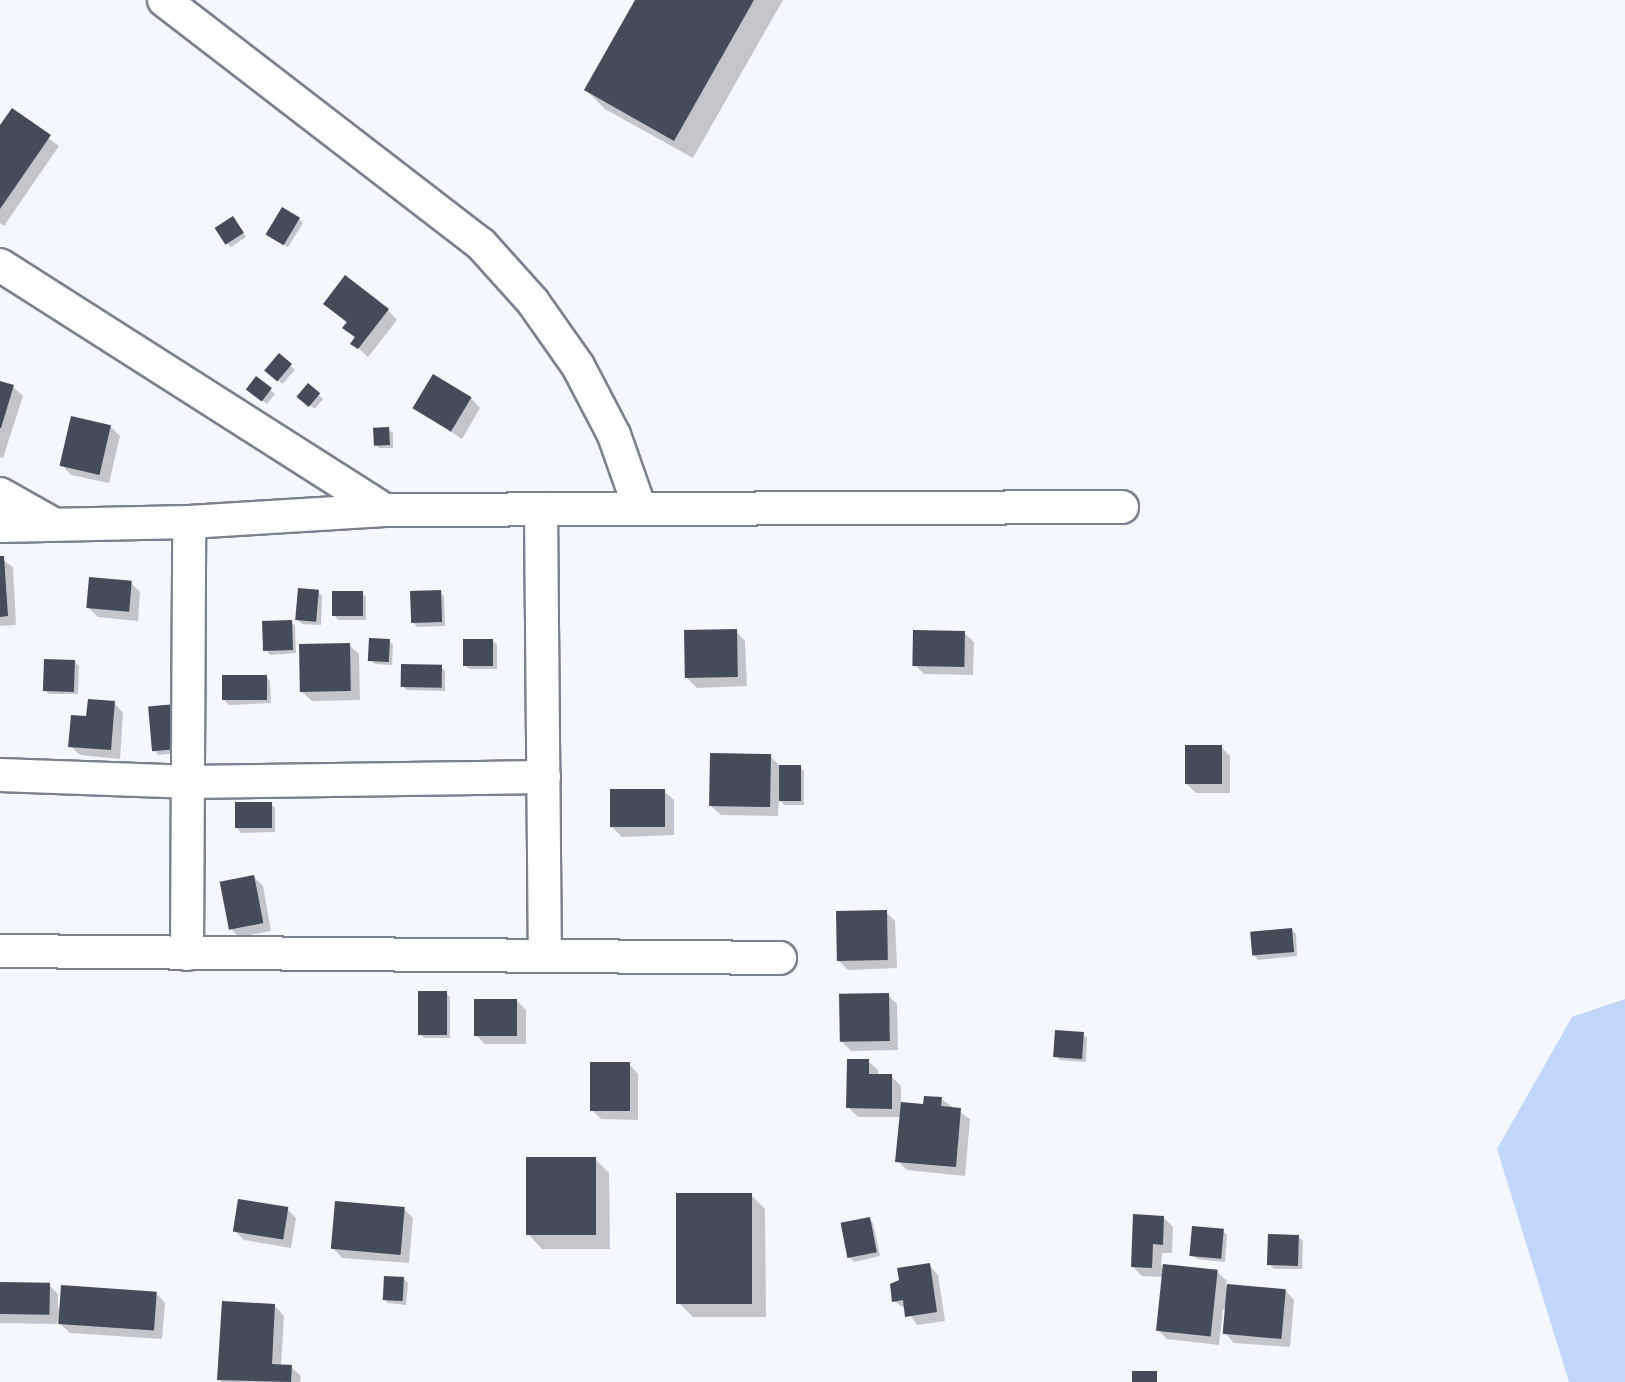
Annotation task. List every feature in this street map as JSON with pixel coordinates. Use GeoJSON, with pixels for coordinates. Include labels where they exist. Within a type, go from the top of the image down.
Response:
{"type":"FeatureCollection","features":[{"type":"Feature","properties":{"kind":"street"},"geometry":{"type":"LineString","coordinates":[[164,0],[481,244],[533,302],[578,366],[614,435],[640,509]]}},
{"type":"Feature","properties":{"kind":"street"},"geometry":{"type":"LineString","coordinates":[[0,265],[385,510]]}},
{"type":"Feature","properties":{"kind":"street"},"geometry":{"type":"LineString","coordinates":[[0,494],[54,524]]}},
{"type":"Feature","properties":{"kind":"street"},"geometry":{"type":"LineString","coordinates":[[0,526],[189,522],[385,510],[1122,507]]}},
{"type":"Feature","properties":{"kind":"street"},"geometry":{"type":"LineString","coordinates":[[541,509],[545,956]]}},
{"type":"Feature","properties":{"kind":"street"},"geometry":{"type":"LineString","coordinates":[[187,954],[189,522]]}},
{"type":"Feature","properties":{"kind":"street"},"geometry":{"type":"LineString","coordinates":[[0,775],[187,782],[544,777]]}},
{"type":"Feature","properties":{"kind":"street"},"geometry":{"type":"LineString","coordinates":[[0,951],[780,958]]}},
{"type":"Feature","properties":{"kind":"shaded area"},"geometry":{"type":"Polygon","coordinates":[[[1625,999],[1625,1382],[1569,1382],[1497,1149],[1572,1017],[1625,999]]]}},
{"type":"Feature","properties":{"kind":"building"},"geometry":{"type":"Polygon","coordinates":[[[635,0],[754,0],[674,141],[584,90],[635,0]]]}},
{"type":"Feature","properties":{"kind":"building"},"geometry":{"type":"Polygon","coordinates":[[[12,108],[51,135],[0,209],[0,125],[12,108]]]}},
{"type":"Feature","properties":{"kind":"building"},"geometry":{"type":"Polygon","coordinates":[[[282,207],[300,218],[284,245],[266,234],[282,207]]]}},
{"type":"Feature","properties":{"kind":"building"},"geometry":{"type":"Polygon","coordinates":[[[233,216],[244,233],[225,245],[215,228],[233,216]]]}},
{"type":"Feature","properties":{"kind":"building"},"geometry":{"type":"Polygon","coordinates":[[[345,275],[389,309],[358,349],[350,344],[355,337],[342,328],[347,322],[323,304],[345,275]]]}},
{"type":"Feature","properties":{"kind":"building"},"geometry":{"type":"Polygon","coordinates":[[[279,353],[292,364],[277,382],[264,371],[279,353]]]}},
{"type":"Feature","properties":{"kind":"building"},"geometry":{"type":"Polygon","coordinates":[[[433,374],[472,397],[451,431],[412,408],[433,374]]]}},
{"type":"Feature","properties":{"kind":"building"},"geometry":{"type":"Polygon","coordinates":[[[256,376],[272,388],[262,402],[246,390],[256,376]]]}},
{"type":"Feature","properties":{"kind":"building"},"geometry":{"type":"Polygon","coordinates":[[[0,381],[14,385],[1,428],[0,428],[0,381]]]}},
{"type":"Feature","properties":{"kind":"building"},"geometry":{"type":"Polygon","coordinates":[[[308,383],[320,393],[309,407],[296,397],[308,383]]]}},
{"type":"Feature","properties":{"kind":"building"},"geometry":{"type":"Polygon","coordinates":[[[71,416],[111,425],[99,475],[60,466],[71,416]]]}},
{"type":"Feature","properties":{"kind":"building"},"geometry":{"type":"Polygon","coordinates":[[[389,427],[390,445],[374,446],[373,428],[389,427]]]}},
{"type":"Feature","properties":{"kind":"building"},"geometry":{"type":"Polygon","coordinates":[[[0,556],[4,556],[8,616],[0,617],[0,556]]]}},
{"type":"Feature","properties":{"kind":"building"},"geometry":{"type":"Polygon","coordinates":[[[89,577],[132,581],[129,612],[86,608],[89,577]]]}},
{"type":"Feature","properties":{"kind":"building"},"geometry":{"type":"Polygon","coordinates":[[[298,588],[319,590],[316,622],[295,620],[298,588]]]}},
{"type":"Feature","properties":{"kind":"building"},"geometry":{"type":"Polygon","coordinates":[[[441,590],[442,622],[411,623],[410,591],[441,590]]]}},
{"type":"Feature","properties":{"kind":"building"},"geometry":{"type":"Polygon","coordinates":[[[332,591],[363,591],[363,616],[332,616],[332,591]]]}},
{"type":"Feature","properties":{"kind":"building"},"geometry":{"type":"Polygon","coordinates":[[[292,620],[293,650],[263,651],[262,621],[292,620]]]}},
{"type":"Feature","properties":{"kind":"building"},"geometry":{"type":"Polygon","coordinates":[[[737,629],[738,677],[685,678],[684,630],[737,629]]]}},
{"type":"Feature","properties":{"kind":"building"},"geometry":{"type":"Polygon","coordinates":[[[913,630],[965,631],[964,667],[912,666],[913,630]]]}},
{"type":"Feature","properties":{"kind":"building"},"geometry":{"type":"Polygon","coordinates":[[[369,638],[390,639],[389,662],[368,661],[369,638]]]}},
{"type":"Feature","properties":{"kind":"building"},"geometry":{"type":"Polygon","coordinates":[[[463,639],[493,639],[493,666],[463,666],[463,639]]]}},
{"type":"Feature","properties":{"kind":"building"},"geometry":{"type":"Polygon","coordinates":[[[350,643],[351,691],[300,692],[299,644],[350,643]]]}},
{"type":"Feature","properties":{"kind":"building"},"geometry":{"type":"Polygon","coordinates":[[[44,659],[75,660],[74,692],[43,691],[44,659]]]}},
{"type":"Feature","properties":{"kind":"building"},"geometry":{"type":"Polygon","coordinates":[[[401,664],[442,665],[442,688],[401,687],[401,664]]]}},
{"type":"Feature","properties":{"kind":"building"},"geometry":{"type":"Polygon","coordinates":[[[222,675],[267,675],[267,700],[222,700],[222,675]]]}},
{"type":"Feature","properties":{"kind":"building"},"geometry":{"type":"Polygon","coordinates":[[[88,699],[115,701],[111,750],[68,747],[71,715],[86,716],[88,699]]]}},
{"type":"Feature","properties":{"kind":"building"},"geometry":{"type":"Polygon","coordinates":[[[176,704],[180,749],[152,751],[148,706],[176,704]]]}},
{"type":"Feature","properties":{"kind":"building"},"geometry":{"type":"Polygon","coordinates":[[[1185,745],[1222,745],[1222,784],[1185,784],[1185,745]]]}},
{"type":"Feature","properties":{"kind":"building"},"geometry":{"type":"Polygon","coordinates":[[[710,753],[771,754],[770,807],[709,806],[710,753]]]}},
{"type":"Feature","properties":{"kind":"building"},"geometry":{"type":"Polygon","coordinates":[[[779,765],[801,765],[801,801],[779,801],[779,765]]]}},
{"type":"Feature","properties":{"kind":"building"},"geometry":{"type":"Polygon","coordinates":[[[610,789],[665,789],[665,827],[610,827],[610,789]]]}},
{"type":"Feature","properties":{"kind":"building"},"geometry":{"type":"Polygon","coordinates":[[[235,802],[272,802],[272,828],[235,828],[235,802]]]}},
{"type":"Feature","properties":{"kind":"building"},"geometry":{"type":"Polygon","coordinates":[[[254,875],[263,923],[229,930],[220,882],[254,875]]]}},
{"type":"Feature","properties":{"kind":"building"},"geometry":{"type":"Polygon","coordinates":[[[887,910],[888,960],[837,961],[836,911],[887,910]]]}},
{"type":"Feature","properties":{"kind":"building"},"geometry":{"type":"Polygon","coordinates":[[[1292,928],[1294,952],[1252,956],[1250,932],[1292,928]]]}},
{"type":"Feature","properties":{"kind":"building"},"geometry":{"type":"Polygon","coordinates":[[[418,991],[447,991],[447,1035],[418,1035],[418,991]]]}},
{"type":"Feature","properties":{"kind":"building"},"geometry":{"type":"Polygon","coordinates":[[[889,993],[890,1041],[840,1042],[839,994],[889,993]]]}},
{"type":"Feature","properties":{"kind":"building"},"geometry":{"type":"Polygon","coordinates":[[[474,999],[517,999],[517,1036],[474,1036],[474,999]]]}},
{"type":"Feature","properties":{"kind":"building"},"geometry":{"type":"Polygon","coordinates":[[[1055,1030],[1084,1032],[1082,1059],[1053,1057],[1055,1030]]]}},
{"type":"Feature","properties":{"kind":"building"},"geometry":{"type":"Polygon","coordinates":[[[847,1059],[869,1059],[869,1074],[892,1074],[892,1109],[846,1108],[847,1059]]]}},
{"type":"Feature","properties":{"kind":"building"},"geometry":{"type":"Polygon","coordinates":[[[590,1062],[630,1062],[630,1111],[590,1111],[590,1062]]]}},
{"type":"Feature","properties":{"kind":"building"},"geometry":{"type":"Polygon","coordinates":[[[924,1096],[942,1097],[941,1106],[961,1108],[956,1167],[895,1162],[901,1102],[923,1104],[924,1096]]]}},
{"type":"Feature","properties":{"kind":"building"},"geometry":{"type":"Polygon","coordinates":[[[526,1157],[596,1157],[596,1235],[526,1235],[526,1157]]]}},
{"type":"Feature","properties":{"kind":"building"},"geometry":{"type":"Polygon","coordinates":[[[676,1193],[752,1193],[752,1304],[676,1304],[676,1193]]]}},
{"type":"Feature","properties":{"kind":"building"},"geometry":{"type":"Polygon","coordinates":[[[238,1199],[288,1207],[283,1240],[233,1232],[238,1199]]]}},
{"type":"Feature","properties":{"kind":"building"},"geometry":{"type":"Polygon","coordinates":[[[335,1201],[405,1207],[401,1255],[331,1249],[335,1201]]]}},
{"type":"Feature","properties":{"kind":"building"},"geometry":{"type":"Polygon","coordinates":[[[1133,1214],[1164,1216],[1163,1245],[1153,1244],[1152,1268],[1131,1267],[1133,1214]]]}},
{"type":"Feature","properties":{"kind":"building"},"geometry":{"type":"Polygon","coordinates":[[[870,1217],[877,1252],[847,1258],[841,1223],[870,1217]]]}},
{"type":"Feature","properties":{"kind":"building"},"geometry":{"type":"Polygon","coordinates":[[[1192,1226],[1224,1229],[1221,1259],[1189,1256],[1192,1226]]]}},
{"type":"Feature","properties":{"kind":"building"},"geometry":{"type":"Polygon","coordinates":[[[1268,1234],[1299,1235],[1298,1266],[1267,1265],[1268,1234]]]}},
{"type":"Feature","properties":{"kind":"building"},"geometry":{"type":"Polygon","coordinates":[[[930,1263],[937,1312],[905,1317],[903,1300],[892,1302],[890,1284],[899,1280],[897,1268],[930,1263]]]}},
{"type":"Feature","properties":{"kind":"building"},"geometry":{"type":"Polygon","coordinates":[[[1163,1264],[1218,1270],[1211,1336],[1156,1331],[1163,1264]]]}},
{"type":"Feature","properties":{"kind":"building"},"geometry":{"type":"Polygon","coordinates":[[[384,1276],[404,1277],[403,1301],[383,1300],[384,1276]]]}},
{"type":"Feature","properties":{"kind":"building"},"geometry":{"type":"Polygon","coordinates":[[[0,1282],[50,1283],[49,1315],[0,1314],[0,1282]]]}},
{"type":"Feature","properties":{"kind":"building"},"geometry":{"type":"Polygon","coordinates":[[[1227,1284],[1286,1289],[1281,1339],[1223,1334],[1227,1284]]]}},
{"type":"Feature","properties":{"kind":"building"},"geometry":{"type":"Polygon","coordinates":[[[61,1285],[157,1292],[154,1331],[58,1324],[61,1285]]]}},
{"type":"Feature","properties":{"kind":"building"},"geometry":{"type":"Polygon","coordinates":[[[222,1301],[275,1304],[272,1364],[292,1365],[291,1382],[217,1380],[222,1301]]]}},
{"type":"Feature","properties":{"kind":"building"},"geometry":{"type":"Polygon","coordinates":[[[1132,1371],[1157,1371],[1157,1382],[1132,1382],[1132,1371]]]}}]}
